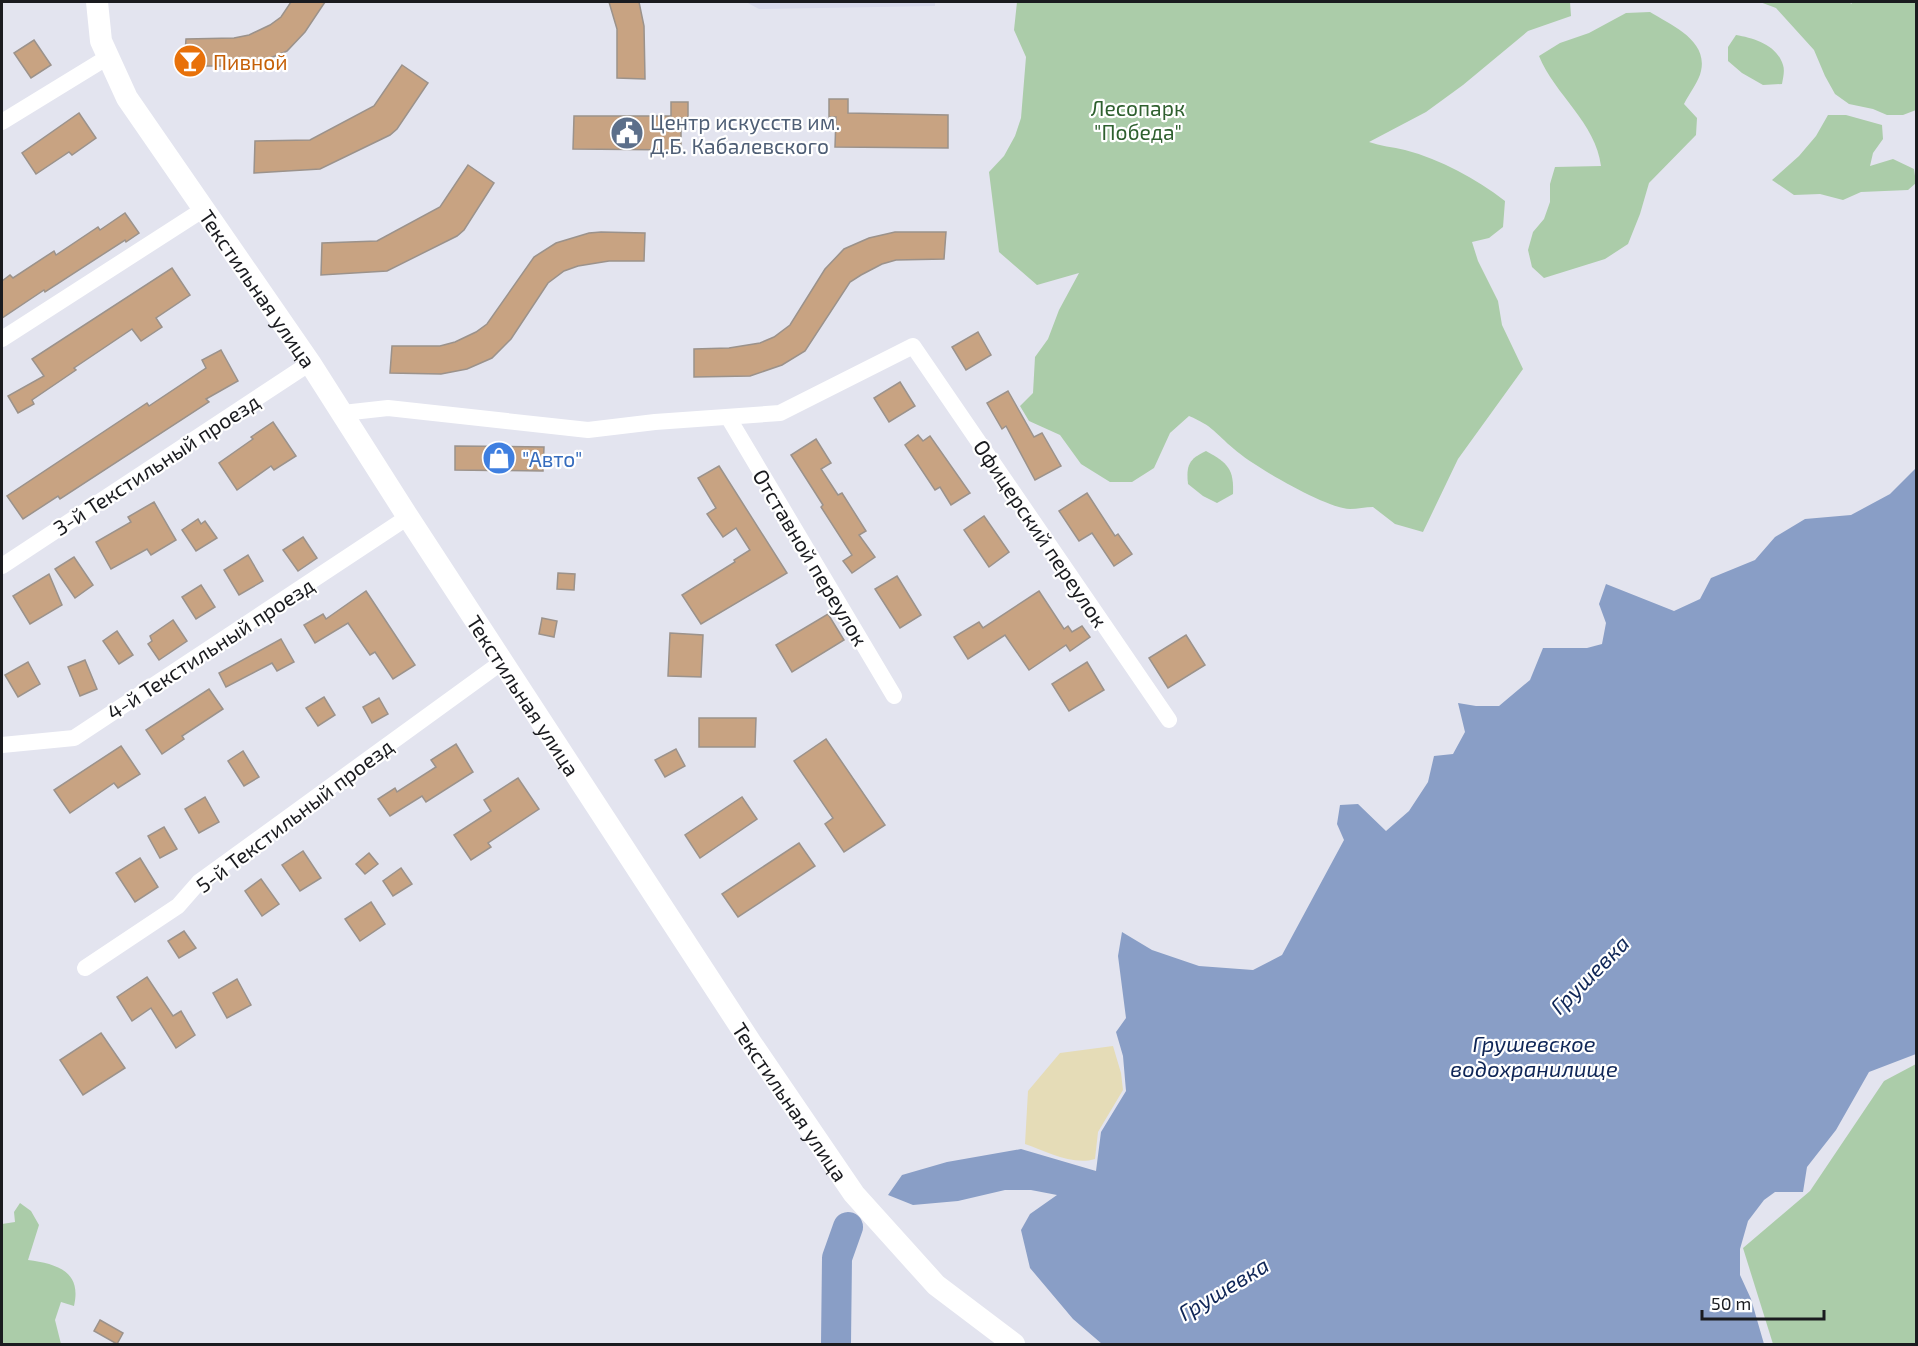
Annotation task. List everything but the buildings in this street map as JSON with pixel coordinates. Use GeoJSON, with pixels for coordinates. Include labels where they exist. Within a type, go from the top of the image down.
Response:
{"type":"FeatureCollection","features":[{"type":"Feature","properties":{"kind":"main road","name":"Текстильная улица"},"geometry":{"type":"LineString","coordinates":[[97,2],[101,41],[127,98],[343,412],[502,662],[751,1042],[854,1194],[936,1285],[1014,1344]]}},
{"type":"Feature","properties":{"kind":"street"},"geometry":{"type":"LineString","coordinates":[[2,122],[108,57]]}},
{"type":"Feature","properties":{"kind":"street"},"geometry":{"type":"LineString","coordinates":[[2,339],[204,209]]}},
{"type":"Feature","properties":{"kind":"street","name":"Офицерский переулок"},"geometry":{"type":"LineString","coordinates":[[728,417],[780,413],[913,346],[1169,720]]}},
{"type":"Feature","properties":{"kind":"street","name":"3-й Текстильный проезд"},"geometry":{"type":"LineString","coordinates":[[2,566],[310,363]]}},
{"type":"Feature","properties":{"kind":"street"},"geometry":{"type":"LineString","coordinates":[[343,412],[388,408],[588,430],[728,417]]}},
{"type":"Feature","properties":{"kind":"street","name":"Отставной переулок"},"geometry":{"type":"LineString","coordinates":[[728,417],[894,696]]}},
{"type":"Feature","properties":{"kind":"street","name":"4-й Текстильный проезд"},"geometry":{"type":"LineString","coordinates":[[2,745],[74,738],[408,517]]}},
{"type":"Feature","properties":{"kind":"street","name":"5-й Текстильный проезд"},"geometry":{"type":"LineString","coordinates":[[86,968],[178,906],[199,882],[502,662]]}},
{"type":"Feature","properties":{"kind":"shaded area"},"geometry":{"type":"Polygon","coordinates":[[[746,2],[935,2],[935,6],[759,9],[746,2]]]}},
{"type":"Feature","properties":{"kind":"green space","name":"Лесопарк \"Победа\""},"geometry":{"type":"Polygon","coordinates":[[[1017,2],[1570,2],[1571,16],[1528,31],[1463,85],[1426,112],[1369,142],[1419,154],[1445,164],[1470,177],[1505,201],[1503,227],[1489,238],[1472,242],[1478,261],[1498,301],[1502,325],[1523,369],[1458,459],[1423,532],[1395,524],[1373,507],[1350,509],[1339,507],[1307,494],[1243,456],[1209,427],[1189,416],[1170,433],[1154,468],[1132,482],[1110,482],[1081,464],[1060,435],[1029,421],[1020,406],[1033,393],[1035,357],[1048,339],[1059,310],[1079,273],[1037,285],[999,252],[989,172],[1004,156],[1015,136],[1021,118],[1026,57],[1014,30],[1017,2]]]}},
{"type":"Feature","properties":{"kind":"green space"},"geometry":{"type":"Polygon","coordinates":[[[1760,2],[1850,2],[1851,4],[1853,2],[1916,2],[1916,110],[1903,115],[1887,115],[1873,109],[1849,104],[1835,94],[1814,50],[1776,8],[1760,2]]]}},
{"type":"Feature","properties":{"kind":"green space"},"geometry":{"type":"Polygon","coordinates":[[[1650,12],[1686,35],[1699,51],[1702,60],[1701,71],[1684,104],[1697,118],[1696,135],[1649,183],[1628,244],[1605,259],[1544,278],[1532,267],[1528,250],[1533,232],[1544,219],[1550,202],[1550,184],[1555,167],[1601,166],[1598,151],[1591,136],[1555,84],[1539,56],[1560,43],[1589,33],[1626,13],[1650,12]]]}},
{"type":"Feature","properties":{"kind":"green space"},"geometry":{"type":"Polygon","coordinates":[[[1736,35],[1750,38],[1776,52],[1784,67],[1782,84],[1763,85],[1742,73],[1728,61],[1728,47],[1736,35]]]}},
{"type":"Feature","properties":{"kind":"green space"},"geometry":{"type":"Polygon","coordinates":[[[1828,115],[1846,115],[1882,125],[1883,139],[1873,153],[1870,166],[1893,159],[1914,169],[1916,183],[1908,190],[1861,192],[1843,200],[1820,194],[1794,195],[1772,180],[1799,156],[1816,136],[1828,115]]]}},
{"type":"Feature","properties":{"kind":"green space"},"geometry":{"type":"Polygon","coordinates":[[[1206,451],[1220,459],[1231,473],[1233,494],[1217,503],[1203,496],[1188,484],[1190,463],[1206,451]]]}},
{"type":"Feature","properties":{"kind":"green space"},"geometry":{"type":"Polygon","coordinates":[[[1916,1064],[1916,1344],[1773,1344],[1743,1248],[1810,1191],[1884,1081],[1916,1064]]]}},
{"type":"Feature","properties":{"kind":"green space"},"geometry":{"type":"Polygon","coordinates":[[[20,1203],[31,1211],[39,1225],[28,1260],[49,1264],[65,1271],[71,1277],[74,1285],[76,1294],[74,1306],[61,1302],[55,1320],[61,1344],[2,1344],[2,1224],[15,1222],[14,1212],[20,1203]]]}},
{"type":"Feature","properties":{"kind":"sand"},"geometry":{"type":"Polygon","coordinates":[[[1113,1046],[1121,1073],[1123,1090],[1098,1132],[1095,1159],[1078,1161],[1068,1159],[1025,1144],[1028,1091],[1060,1053],[1113,1046]]]}},
{"type":"Feature","properties":{"kind":"water","name":"Грушевское водохранилище"},"geometry":{"type":"Polygon","coordinates":[[[1916,468],[1916,1054],[1869,1072],[1836,1130],[1807,1167],[1803,1192],[1775,1192],[1764,1200],[1748,1221],[1740,1249],[1740,1275],[1751,1299],[1764,1344],[1102,1344],[1073,1319],[1030,1268],[1021,1230],[1030,1214],[1057,1195],[1031,1190],[1005,1190],[958,1201],[913,1205],[888,1195],[902,1175],[947,1162],[1021,1149],[1096,1171],[1101,1132],[1126,1091],[1123,1056],[1116,1032],[1126,1018],[1118,956],[1122,932],[1152,950],[1199,966],[1253,970],[1282,955],[1344,840],[1337,824],[1340,805],[1358,804],[1386,831],[1409,811],[1428,782],[1434,756],[1453,754],[1465,732],[1458,703],[1499,706],[1530,680],[1543,648],[1587,648],[1602,644],[1606,623],[1599,604],[1606,584],[1674,611],[1700,599],[1711,578],[1755,560],[1775,537],[1805,519],[1851,515],[1890,494],[1916,468]]]}},
{"type":"Feature","properties":{"kind":"waterway"},"geometry":{"type":"LineString","coordinates":[[836,1344],[837,1258],[848,1227]]}},
{"type":"Feature","properties":{"kind":"place","name":"Пивной"},"geometry":{"type":"Point","coordinates":[190,61]}},
{"type":"Feature","properties":{"kind":"place","name":"Центр искусств им. Д.Б. Кабалевского"},"geometry":{"type":"Point","coordinates":[627,133]}},
{"type":"Feature","properties":{"kind":"place","name":"\"Авто\""},"geometry":{"type":"Point","coordinates":[499,458]}},
{"type":"Feature","properties":{"kind":"water label","name":"Грушевка"},"geometry":{"type":"Point","coordinates":[1589,974]}},
{"type":"Feature","properties":{"kind":"water label","name":"Грушевка"},"geometry":{"type":"Point","coordinates":[1223,1288]}}]}
